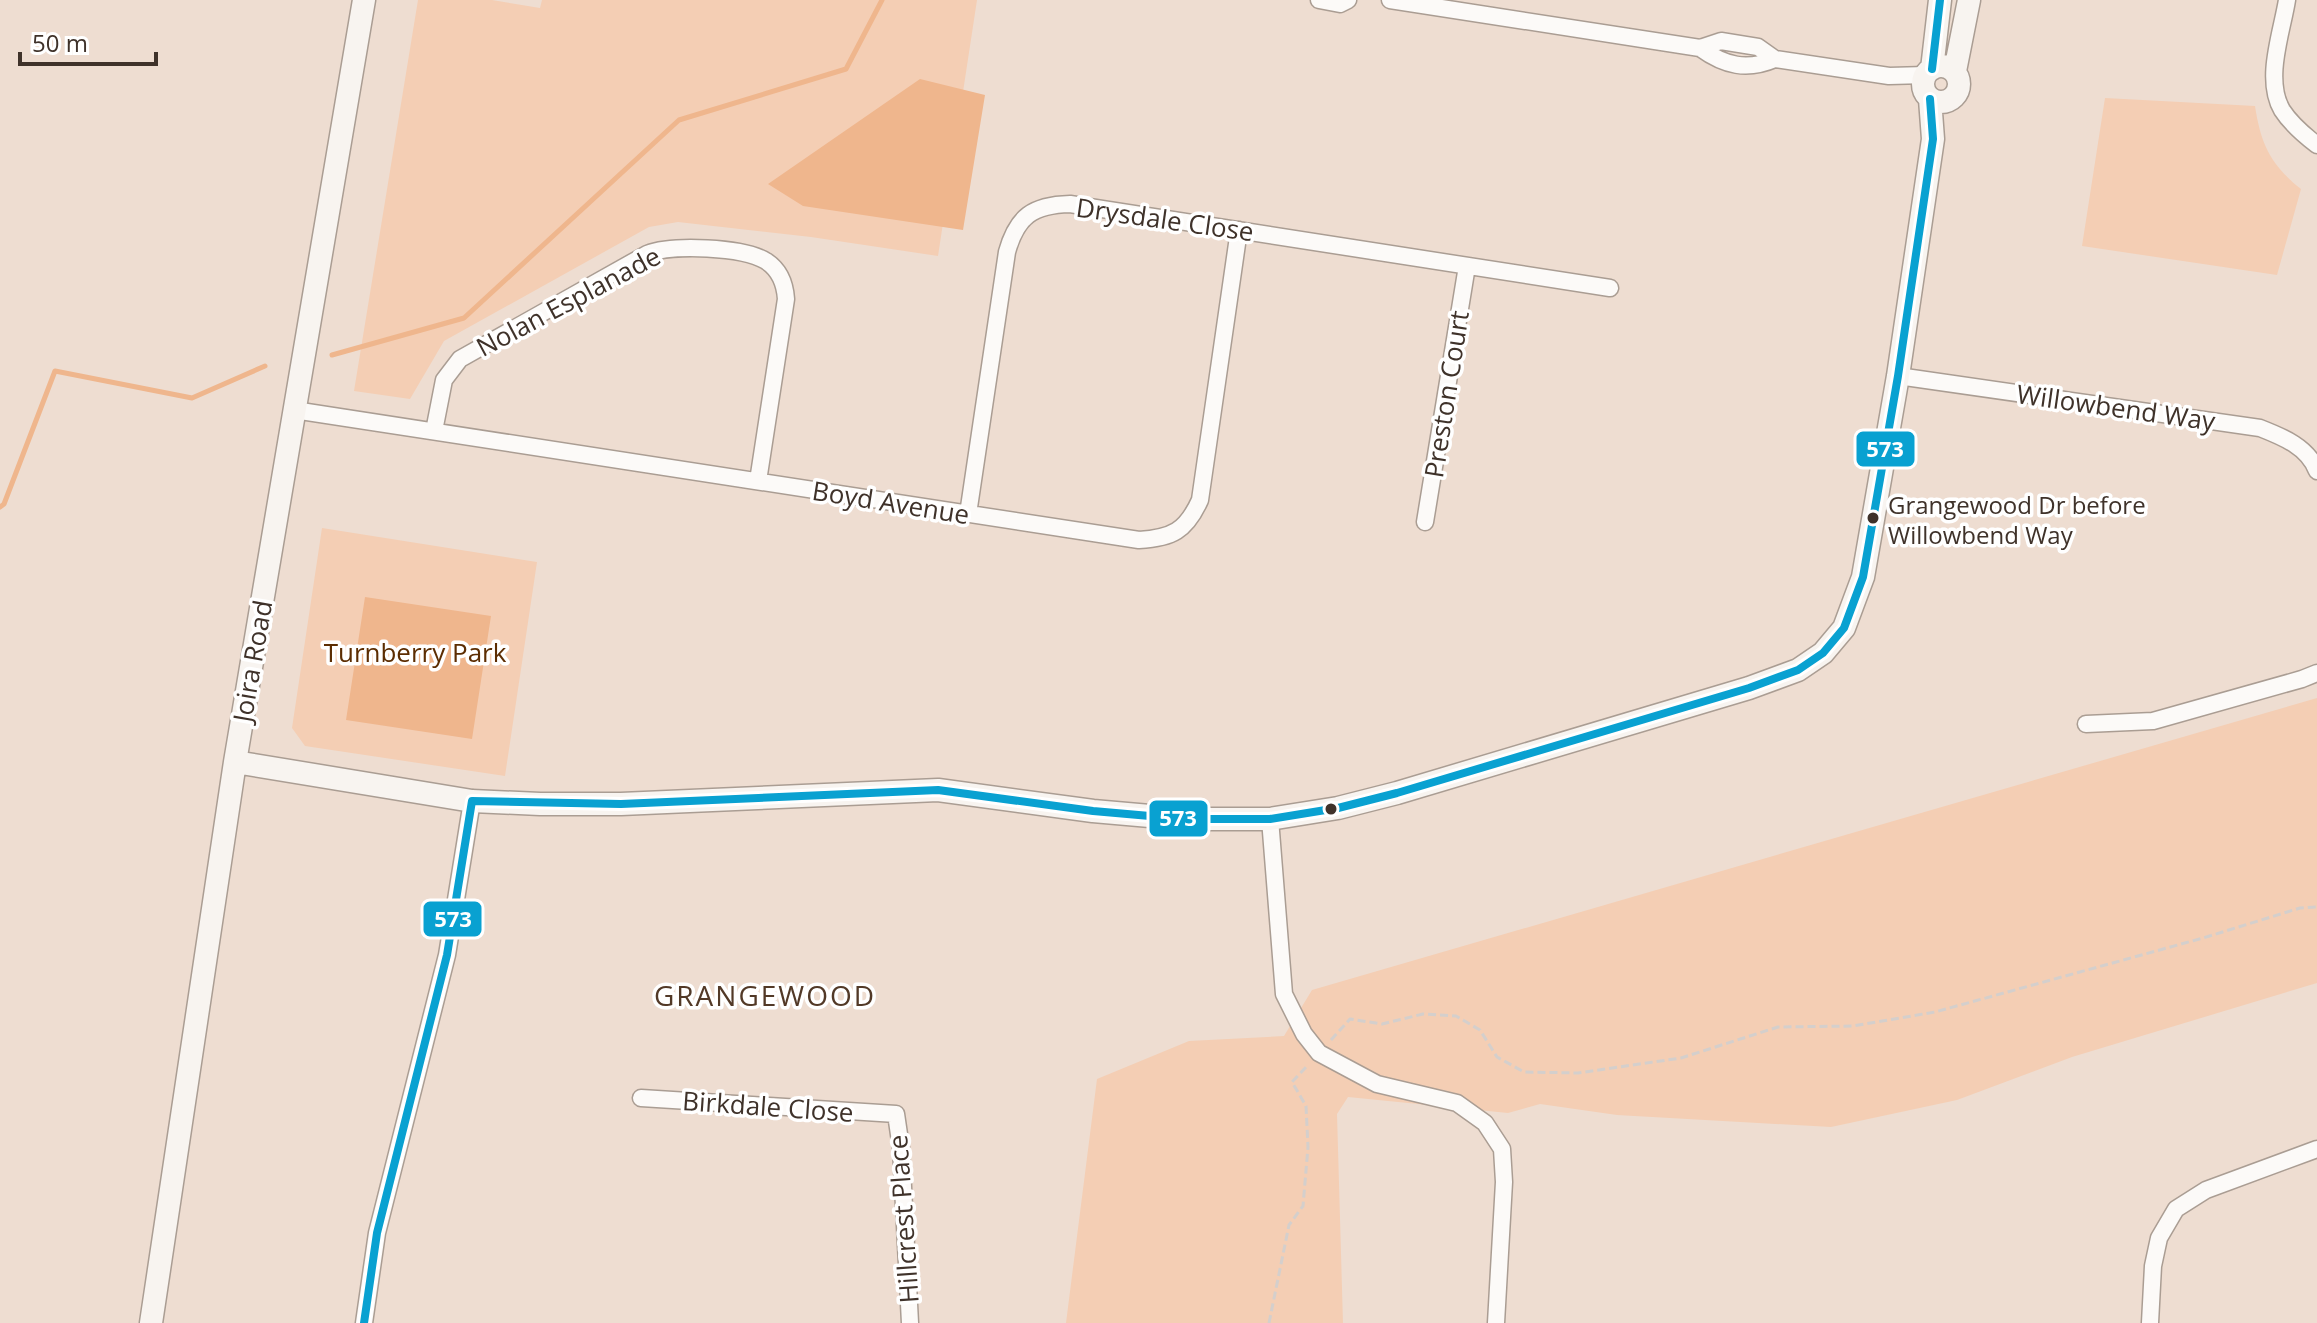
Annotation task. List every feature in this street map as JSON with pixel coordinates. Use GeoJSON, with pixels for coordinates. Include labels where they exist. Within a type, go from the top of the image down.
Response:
{"type":"FeatureCollection","features":[{"type":"Feature","properties":{"kind":"street","name":"Joira Road"},"geometry":{"type":"LineString","coordinates":[[151,1323],[235,762],[364,0]]}},
{"type":"Feature","properties":{"kind":"street"},"geometry":{"type":"LineString","coordinates":[[1319,0],[1340,4],[1348,0]]}},
{"type":"Feature","properties":{"kind":"street"},"geometry":{"type":"LineString","coordinates":[[1390,0],[1700,48],[1721,41],[1758,47],[1775,59],[1889,76],[1932,86],[1954,98],[1959,88],[1958,76],[1944,66],[1932,86]]}},
{"type":"Feature","properties":{"kind":"street"},"geometry":{"type":"LineString","coordinates":[[235,762],[472,801],[621,804],[938,790],[1154,817],[1270,819],[1338,808],[1397,793],[1798,670],[1823,653],[1844,628],[1863,577],[1898,376],[1933,139],[1932,86],[1940,0]]}},
{"type":"Feature","properties":{"kind":"street"},"geometry":{"type":"LineString","coordinates":[[1955,71],[1969,0]]}},
{"type":"Feature","properties":{"kind":"street"},"geometry":{"type":"LineString","coordinates":[[2287,0],[2274,77],[2281,108],[2298,129],[2317,145]]}},
{"type":"Feature","properties":{"kind":"street","name":"Drysdale Close"},"geometry":{"type":"LineString","coordinates":[[968,514],[1007,252],[1017,225],[1038,209],[1053,204],[1070,204],[1610,288]]}},
{"type":"Feature","properties":{"kind":"street","name":"Boyd Avenue"},"geometry":{"type":"LineString","coordinates":[[294,410],[1139,540],[1160,539],[1178,532],[1192,518],[1200,500],[1239,230]]}},
{"type":"Feature","properties":{"kind":"street","name":"Nolan Esplanade"},"geometry":{"type":"LineString","coordinates":[[434,431],[444,380],[460,359],[647,254],[659,249],[686,247],[756,257],[779,272],[786,299],[758,481]]}},
{"type":"Feature","properties":{"kind":"street","name":"Preston Court"},"geometry":{"type":"LineString","coordinates":[[1425,522],[1467,266]]}},
{"type":"Feature","properties":{"kind":"street","name":"Willowbend Way"},"geometry":{"type":"LineString","coordinates":[[1898,376],[2260,428],[2289,439],[2313,460],[2317,471]]}},
{"type":"Feature","properties":{"kind":"street"},"geometry":{"type":"LineString","coordinates":[[2086,724],[2153,721],[2317,673]]}},
{"type":"Feature","properties":{"kind":"street"},"geometry":{"type":"LineString","coordinates":[[364,1323],[377,1233],[447,955],[472,801]]}},
{"type":"Feature","properties":{"kind":"street"},"geometry":{"type":"LineString","coordinates":[[1270,819],[1284,994],[1304,1034],[1319,1053],[1377,1084],[1457,1103],[1485,1123],[1502,1149],[1504,1182],[1496,1323]]}},
{"type":"Feature","properties":{"kind":"street","name":"Birkdale Close"},"geometry":{"type":"LineString","coordinates":[[641,1098],[896,1114]]}},
{"type":"Feature","properties":{"kind":"street","name":"Hillcrest Place"},"geometry":{"type":"LineString","coordinates":[[896,1114],[901,1148],[910,1323]]}},
{"type":"Feature","properties":{"kind":"street"},"geometry":{"type":"LineString","coordinates":[[2150,1323],[2153,1266],[2159,1238],[2176,1209],[2206,1190],[2317,1149]]}},
{"type":"Feature","properties":{"kind":"path"},"geometry":{"type":"LineString","coordinates":[[1269,1323],[1289,1225],[1303,1206],[1308,1147],[1306,1106],[1292,1082],[1350,1019],[1382,1024],[1423,1014],[1456,1016],[1480,1030],[1497,1057],[1524,1072],[1578,1073],[1681,1058],[1778,1027],[1853,1026],[1935,1012],[2300,908],[2317,907]]}},
{"type":"Feature","properties":{"kind":"green space"},"geometry":{"type":"Polygon","coordinates":[[[418,0],[492,0],[540,8],[542,0],[977,0],[938,256],[678,222],[649,227],[444,341],[410,399],[354,391],[418,0]]]}},
{"type":"Feature","properties":{"kind":"green space"},"geometry":{"type":"Polygon","coordinates":[[[2105,98],[2255,106],[2260,132],[2269,153],[2301,189],[2277,275],[2082,246],[2105,98]]]}},
{"type":"Feature","properties":{"kind":"green space","name":"Turnberry Park"},"geometry":{"type":"Polygon","coordinates":[[[322,528],[537,562],[505,776],[305,746],[292,728],[322,528]]]}},
{"type":"Feature","properties":{"kind":"green space"},"geometry":{"type":"Polygon","coordinates":[[[2317,698],[2317,983],[2072,1057],[1957,1100],[1831,1127],[1617,1115],[1540,1104],[1508,1113],[1348,1097],[1337,1114],[1343,1323],[1066,1323],[1097,1079],[1189,1041],[1284,1036],[1312,990],[2317,698]]]}},
{"type":"Feature","properties":{"kind":"shaded area"},"geometry":{"type":"Polygon","coordinates":[[[920,79],[985,95],[963,230],[803,206],[768,184],[920,79]]]}},
{"type":"Feature","properties":{"kind":"shaded area"},"geometry":{"type":"Polygon","coordinates":[[[365,597],[491,616],[472,739],[346,720],[365,597]]]}},
{"type":"Feature","properties":{"kind":"waterway"},"geometry":{"type":"LineString","coordinates":[[332,355],[464,318],[679,120],[846,69],[882,0]]}},
{"type":"Feature","properties":{"kind":"waterway"},"geometry":{"type":"LineString","coordinates":[[0,507],[4,504],[55,371],[192,398],[265,366]]}},
{"type":"Feature","properties":{"kind":"transit line","name":"573"},"geometry":{"type":"LineString","coordinates":[[1932,69],[1940,0]]}},
{"type":"Feature","properties":{"kind":"transit line","name":"573"},"geometry":{"type":"LineString","coordinates":[[364,1323],[377,1233],[447,955],[472,801],[621,804],[938,790],[1093,811],[1184,819],[1270,819],[1338,808],[1397,793],[1749,688],[1798,670],[1823,653],[1844,628],[1863,577],[1898,376],[1933,139],[1930,99]]}},
{"type":"Feature","properties":{"kind":"place","name":"Grangewood Dr before Willowbend Way"},"geometry":{"type":"Point","coordinates":[1873,518]}},
{"type":"Feature","properties":{"kind":"district","name":"GRANGEWOOD"},"geometry":{"type":"Point","coordinates":[765,995]}}]}
